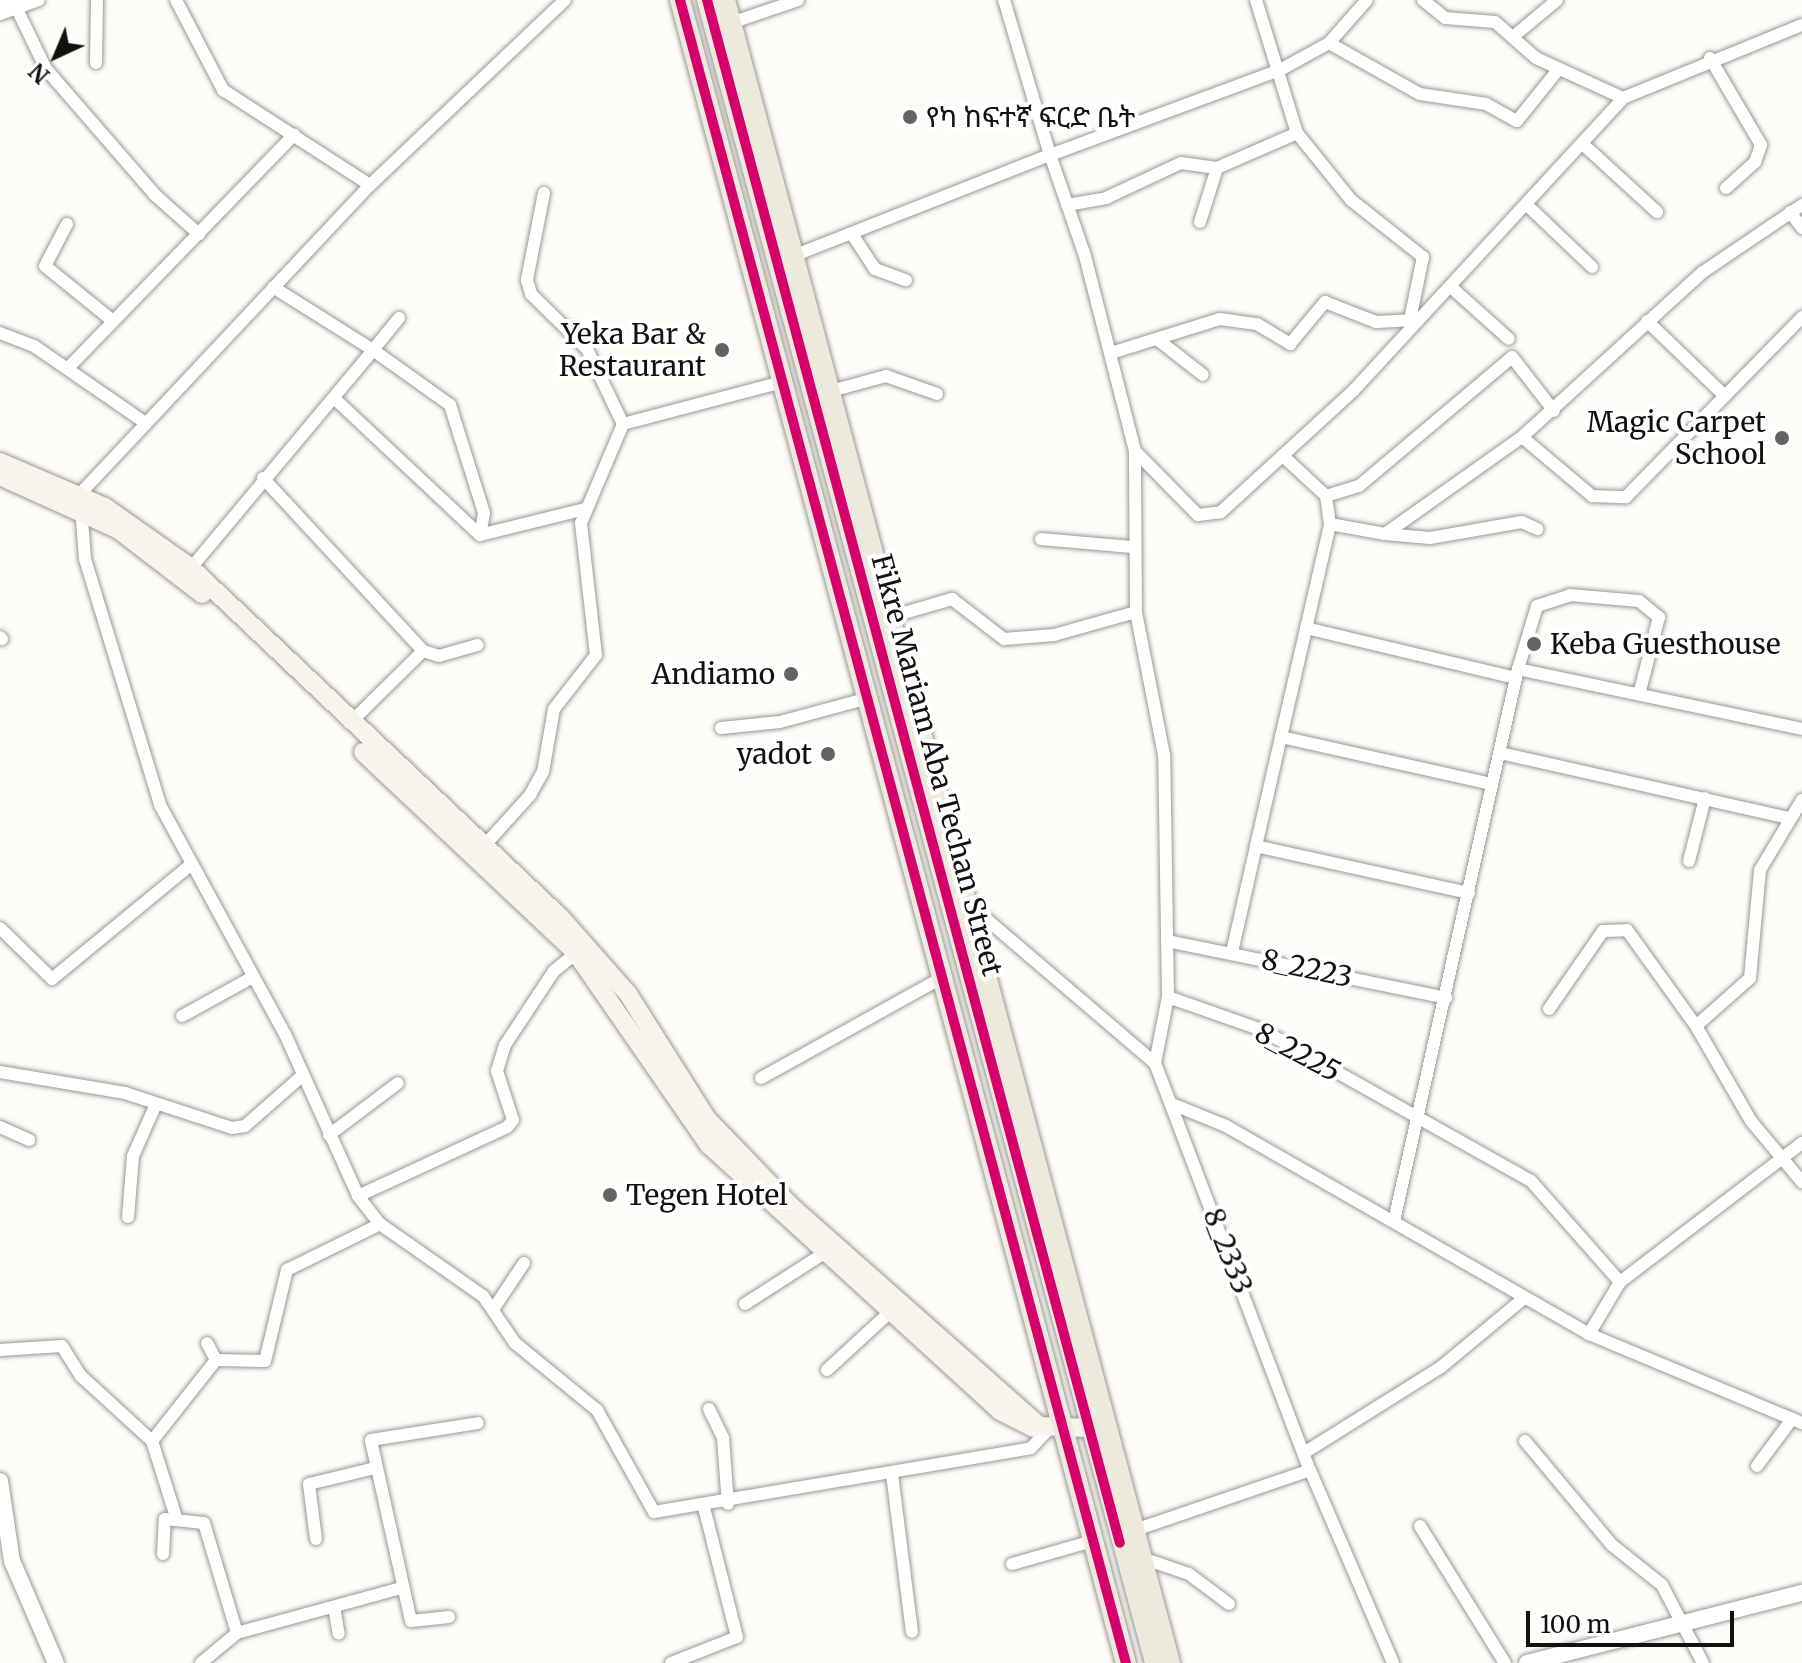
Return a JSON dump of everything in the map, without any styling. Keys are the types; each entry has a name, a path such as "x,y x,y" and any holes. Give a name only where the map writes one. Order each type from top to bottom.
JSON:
{"main road":[{"name":"Fikre Mariam Aba Techan Street","path":"680,0 865,699 943,977 1055,1431 1092,1541 1126,1663"},
{"name":"Fikre Mariam Aba Techan Street","path":"707,0 784,255 1087,1428 1155,1663"},
{"path":"725,0 784,255 831,391 971,906 1170,1663"},
{"path":"751,263 784,255"},
{"path":"0,462 80,501 191,568 350,723 576,953 714,1139 823,1254 890,1312 1022,1417 1055,1431 1087,1428"},
{"path":"0,476 80,501 153,553 208,599 403,780 485,845 600,959 714,1139 1022,1417"}],"street":[{"path":"0,14 11,4 39,0"},
{"path":"96,63 97,0"},
{"path":"176,0 223,90 370,185"},
{"path":"565,0 370,185 144,422 80,501 85,559 141,744 189,866 253,977 358,1196 380,1224 494,1308 515,1343 601,1415 645,1506 654,1512 728,1504 1031,1448 1055,1431"},
{"path":"731,23 798,0"},
{"path":"1004,0 1111,353 1135,451 1132,547 1136,612 1164,755 1168,997 1155,1063"},
{"path":"1256,0 1297,133 1351,200 1423,257 1415,318"},
{"path":"784,255 852,234 1050,155 1280,70 1329,43 1367,0"},
{"path":"1423,0 1445,18 1486,20 1514,36 1558,70 1623,98"},
{"path":"1514,36 1557,0"},
{"path":"11,4 46,69 155,195 199,234"},
{"path":"1135,451 1205,520 1283,456 1415,318 1452,288 1585,146 1623,98 1710,58 1802,25"},
{"path":"1329,43 1420,94 1486,104 1517,121 1558,70"},
{"path":"1710,58 1761,145 1755,162 1726,188"},
{"path":"1067,205 1106,198 1181,163 1217,168 1297,133"},
{"path":"68,368 294,135"},
{"path":"1585,146 1657,212"},
{"path":"1200,222 1217,168"},
{"path":"485,845 530,795 543,772 554,709 596,655 580,541 585,509 623,424 587,349 531,294 527,280 544,193"},
{"path":"1385,534 1522,437 1554,411 1647,321 1725,255 1802,205"},
{"path":"1529,207 1592,267"},
{"path":"1790,212 1802,228"},
{"path":"67,224 45,266 113,321"},
{"path":"852,234 875,269 906,280"},
{"path":"273,287 373,350 450,405 484,513 480,535"},
{"path":"1452,288 1509,339"},
{"path":"1111,353 1220,319 1257,324 1290,344 1325,302 1376,322 1415,318"},
{"path":"1522,437 1592,496 1616,502 1802,317"},
{"path":"191,568 263,478 335,399 399,318"},
{"path":"1647,321 1724,395"},
{"path":"0,333 68,368 144,422"},
{"path":"1157,339 1203,375"},
{"path":"1326,496 1359,486 1512,357 1554,411"},
{"path":"831,391 886,376 937,394"},
{"path":"623,424 782,382"},
{"path":"335,399 480,535"},
{"path":"1232,952 1330,524 1326,496 1283,456"},
{"path":"263,478 423,651 439,656 477,645"},
{"path":"480,535 585,509"},
{"path":"1330,524 1430,538 1522,522 1537,529"},
{"path":"1041,539 1132,547"},
{"path":"1394,1221 1421,1120 1517,674 1537,606 1570,595 1639,601 1659,617 1640,691"},
{"path":"890,617 952,599 1004,639 1054,635 1136,612"},
{"path":"1306,628 1517,674 1640,691 1802,729"},
{"path":"350,723 423,651"},
{"path":"721,728 780,722 865,699"},
{"path":"1281,737 1492,784"},
{"path":"1500,753 1789,818"},
{"path":"1689,861 1705,798"},
{"path":"1696,1026 1750,978 1754,892 1768,850 1802,800"},
{"path":"1256,846 1469,893"},
{"path":"0,928 40,975 52,979 189,866"},
{"name":"8_2333","path":"971,906 1155,1063 1310,1470 1393,1663"},
{"path":"1549,1009 1603,931 1614,928 1627,930 1696,1026 1781,1164 1802,1182"},
{"name":"8_2223","path":"1167,941 1446,998"},
{"path":"358,1196 507,1127 513,1120 497,1071 505,1045 554,971 576,953"},
{"path":"182,1016 253,977"},
{"path":"761,1078 943,977"},
{"name":"8_2225","path":"1168,997 1262,1030 1531,1181 1620,1282"},
{"path":"0,1072 245,1126 302,1076"},
{"path":"329,1135 398,1083"},
{"path":"128,1217 133,1156 156,1104"},
{"path":"1172,1104 1394,1221 1523,1299 1589,1334 1797,1421 1757,1466"},
{"path":"0,1127 29,1140"},
{"path":"1589,1334 1620,1282 1781,1164 1802,1143"},
{"path":"216,1360 265,1361 287,1270 380,1224"},
{"path":"745,1304 823,1254"},
{"path":"494,1308 524,1263"},
{"path":"1304,1453 1441,1367 1523,1299"},
{"path":"827,1370 890,1312"},
{"path":"0,1350 57,1342 81,1376 152,1441 176,1517"},
{"path":"207,1343 216,1360"},
{"path":"152,1441 216,1360"},
{"path":"709,1409 723,1438 728,1504"},
{"path":"449,1617 415,1625 401,1588 375,1468 376,1434 478,1423"},
{"path":"1525,1441 1612,1545 1662,1585 1686,1622 1703,1663"},
{"path":"316,1539 309,1484 375,1468"},
{"path":"1135,1530 1310,1470"},
{"path":"892,1474 912,1632"},
{"path":"0,1481 12,1561 56,1663"},
{"path":"671,1663 737,1637 704,1508"},
{"path":"163,1554 162,1523 176,1517 199,1519 207,1529 237,1633"},
{"path":"1420,1526 1505,1663"},
{"path":"1012,1564 1092,1541"},
{"path":"1145,1559 1189,1574 1229,1604"},
{"path":"201,1663 237,1633 401,1588"},
{"path":"1527,1663 1802,1593"},
{"path":"334,1607 339,1634"}],"cycle path":[{"path":"680,0 1126,1663"},
{"path":"707,0 1120,1543"}],"place":[{"name":"የካ ከፍተኛ ፍርድ ቤት","path":"910,117"},
{"name":"Yeka Bar & Restaurant","path":"722,350"},
{"name":"Magic Carpet School","path":"1782,438"},
{"name":"Keba Guesthouse","path":"1534,644"},
{"name":"Andiamo","path":"791,674"},
{"name":"yadot","path":"828,754"},
{"name":"Tegen Hotel","path":"610,1195"}]}
